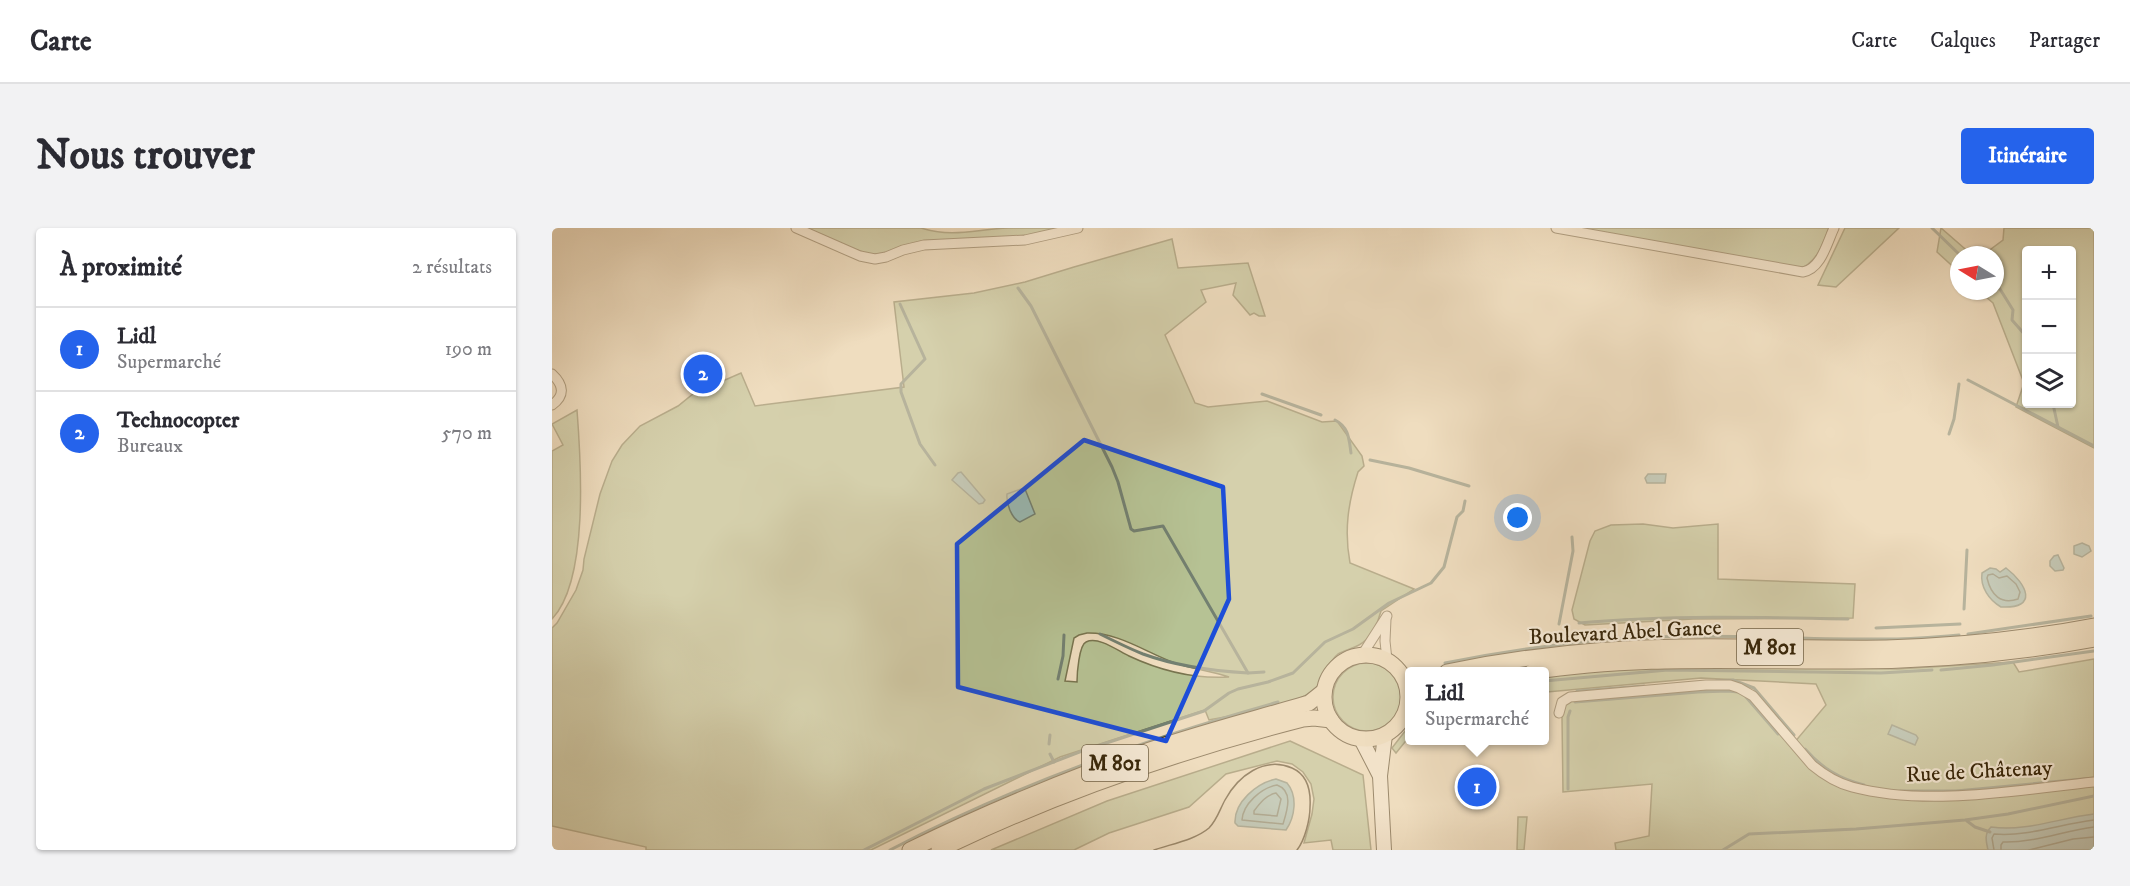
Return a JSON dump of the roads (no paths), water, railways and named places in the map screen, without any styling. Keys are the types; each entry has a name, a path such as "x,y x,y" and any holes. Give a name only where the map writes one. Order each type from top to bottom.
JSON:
{"main road":[{"name":"Boulevard Abel Gance","path":"1478,667 1553,655 1679,646 1848,648 1929,646 2005,640 2094,626"},
{"name":"Boulevard Abel Gance","path":"1549,670 1652,660 1930,659 2007,652 2094,639"},
{"path":"1362,654 1375,655 1387,660 1405,675"},
{"name":"M 801","path":"910,850 972,821 1124,759 1194,736 1304,705 1324,691 1335,668 1345,660 1362,654"},
{"path":"1324,691 1325,706 1331,720 1343,732 1361,739 1385,735 1400,722 1405,710"},
{"name":"M 801","path":"939,850 1054,800 1159,761 1217,742 1303,719 1331,720"},
{"path":"1384,850 1380,776 1385,735"},
{"path":"1361,739 1380,776"}],"street":[{"path":"796,228 860,256 875,259 924,245 1025,240 1078,228"},
{"path":"1556,228 1803,272 1808,271 1820,260 1834,228"},
{"path":"552,374 562,390 561,397 552,405"},
{"path":"1362,654 1387,616 1384,641 1387,660"},
{"name":"Rue de Châtenay","path":"1559,713 1564,699 1574,696 1706,685 1730,686 1753,696 1812,765 1822,773 1851,787 1934,796 2094,782"}],"water":[{"path":"961,472 985,500 983,503 979,504 952,480"},
{"path":"1648,474 1666,474 1665,483 1647,483 1645,478"},
{"path":"1025,489 1035,514 1020,522 1010,511 1007,494"},
{"path":"2082,543 2089,546 2091,551 2082,557 2074,554 2074,546"},
{"path":"2058,555 2064,568 2055,571 2050,566 2050,561"},
{"path":"1990,568 2000,572 2006,568 2013,574 2026,594 2021,604 2001,607 1989,597 1984,588 1982,573"},
{"path":"1892,725 1916,735 1918,738 1915,745 1888,734"},
{"path":"1276,779 1287,783 1293,794 1292,819 1286,830 1238,826 1235,823 1236,815 1243,801 1254,789"},
{"path":"2094,814 2094,850 1988,850 1986,835 1991,827 2017,828"}],"waterway":[{"path":"1932,228 1951,246"},
{"path":"1018,288 1031,306 1112,467 1131,529 1134,531 1163,526 1248,673 1264,672"},
{"path":"2004,296 2013,310 2012,320 2022,331"},
{"path":"900,304 925,359 901,384 901,392 920,444 935,465"},
{"path":"1968,380 2094,446"},
{"path":"1949,434 1954,419 1959,384"},
{"path":"1262,394 1321,415"},
{"path":"2054,408 2058,427"},
{"path":"1335,420 1346,430 1351,453"},
{"path":"1370,460 1409,468 1469,486"},
{"path":"864,850 984,789 1082,751 1204,711 1238,689 1293,673 1325,642 1353,629 1389,603 1431,583 1444,567 1457,517 1463,511 1465,501"},
{"path":"1559,624 1573,551 1572,537"},
{"path":"1964,609 1967,550"},
{"path":"1968,634 2091,616"},
{"path":"1579,623 1679,618 1848,619"},
{"path":"1876,628 1960,624"},
{"path":"1100,634 1126,647 1168,662 1248,673"},
{"path":"1058,679 1063,656 1064,635"},
{"path":"1445,663 1497,653 1627,638 1713,636 1891,639 1959,635"},
{"path":"1941,670 2094,651"},
{"path":"1549,681 1668,670 1881,673 1932,670"},
{"path":"1716,681 1733,680 1754,688 1794,735"},
{"path":"1577,691 1644,686"},
{"path":"1575,702 1698,692 1738,692"},
{"path":"1746,697 1778,734"},
{"path":"890,850 984,805 1080,766 1178,732 1278,702"},
{"path":"1568,789 1568,717 1570,711"},
{"path":"1049,744 1050,735"},
{"path":"1805,749 1832,772 1864,785"},
{"path":"1050,754 1054,762"},
{"path":"1900,791 1956,791 2094,778"},
{"path":"1723,850 1749,834 1856,829 1965,820 2008,814 2094,796"},
{"path":"1967,821 1975,827 1990,832"}],"tram line":[{"path":"1154,850 1190,839 1209,828 1237,783 1253,770 1272,765 1282,765 1297,771 1305,779 1309,789 1309,817 1305,835 1297,850"}],"place":[{"name":"Technocopter","path":"703,374"},
{"name":"Lidl","path":"1477,787"}]}
